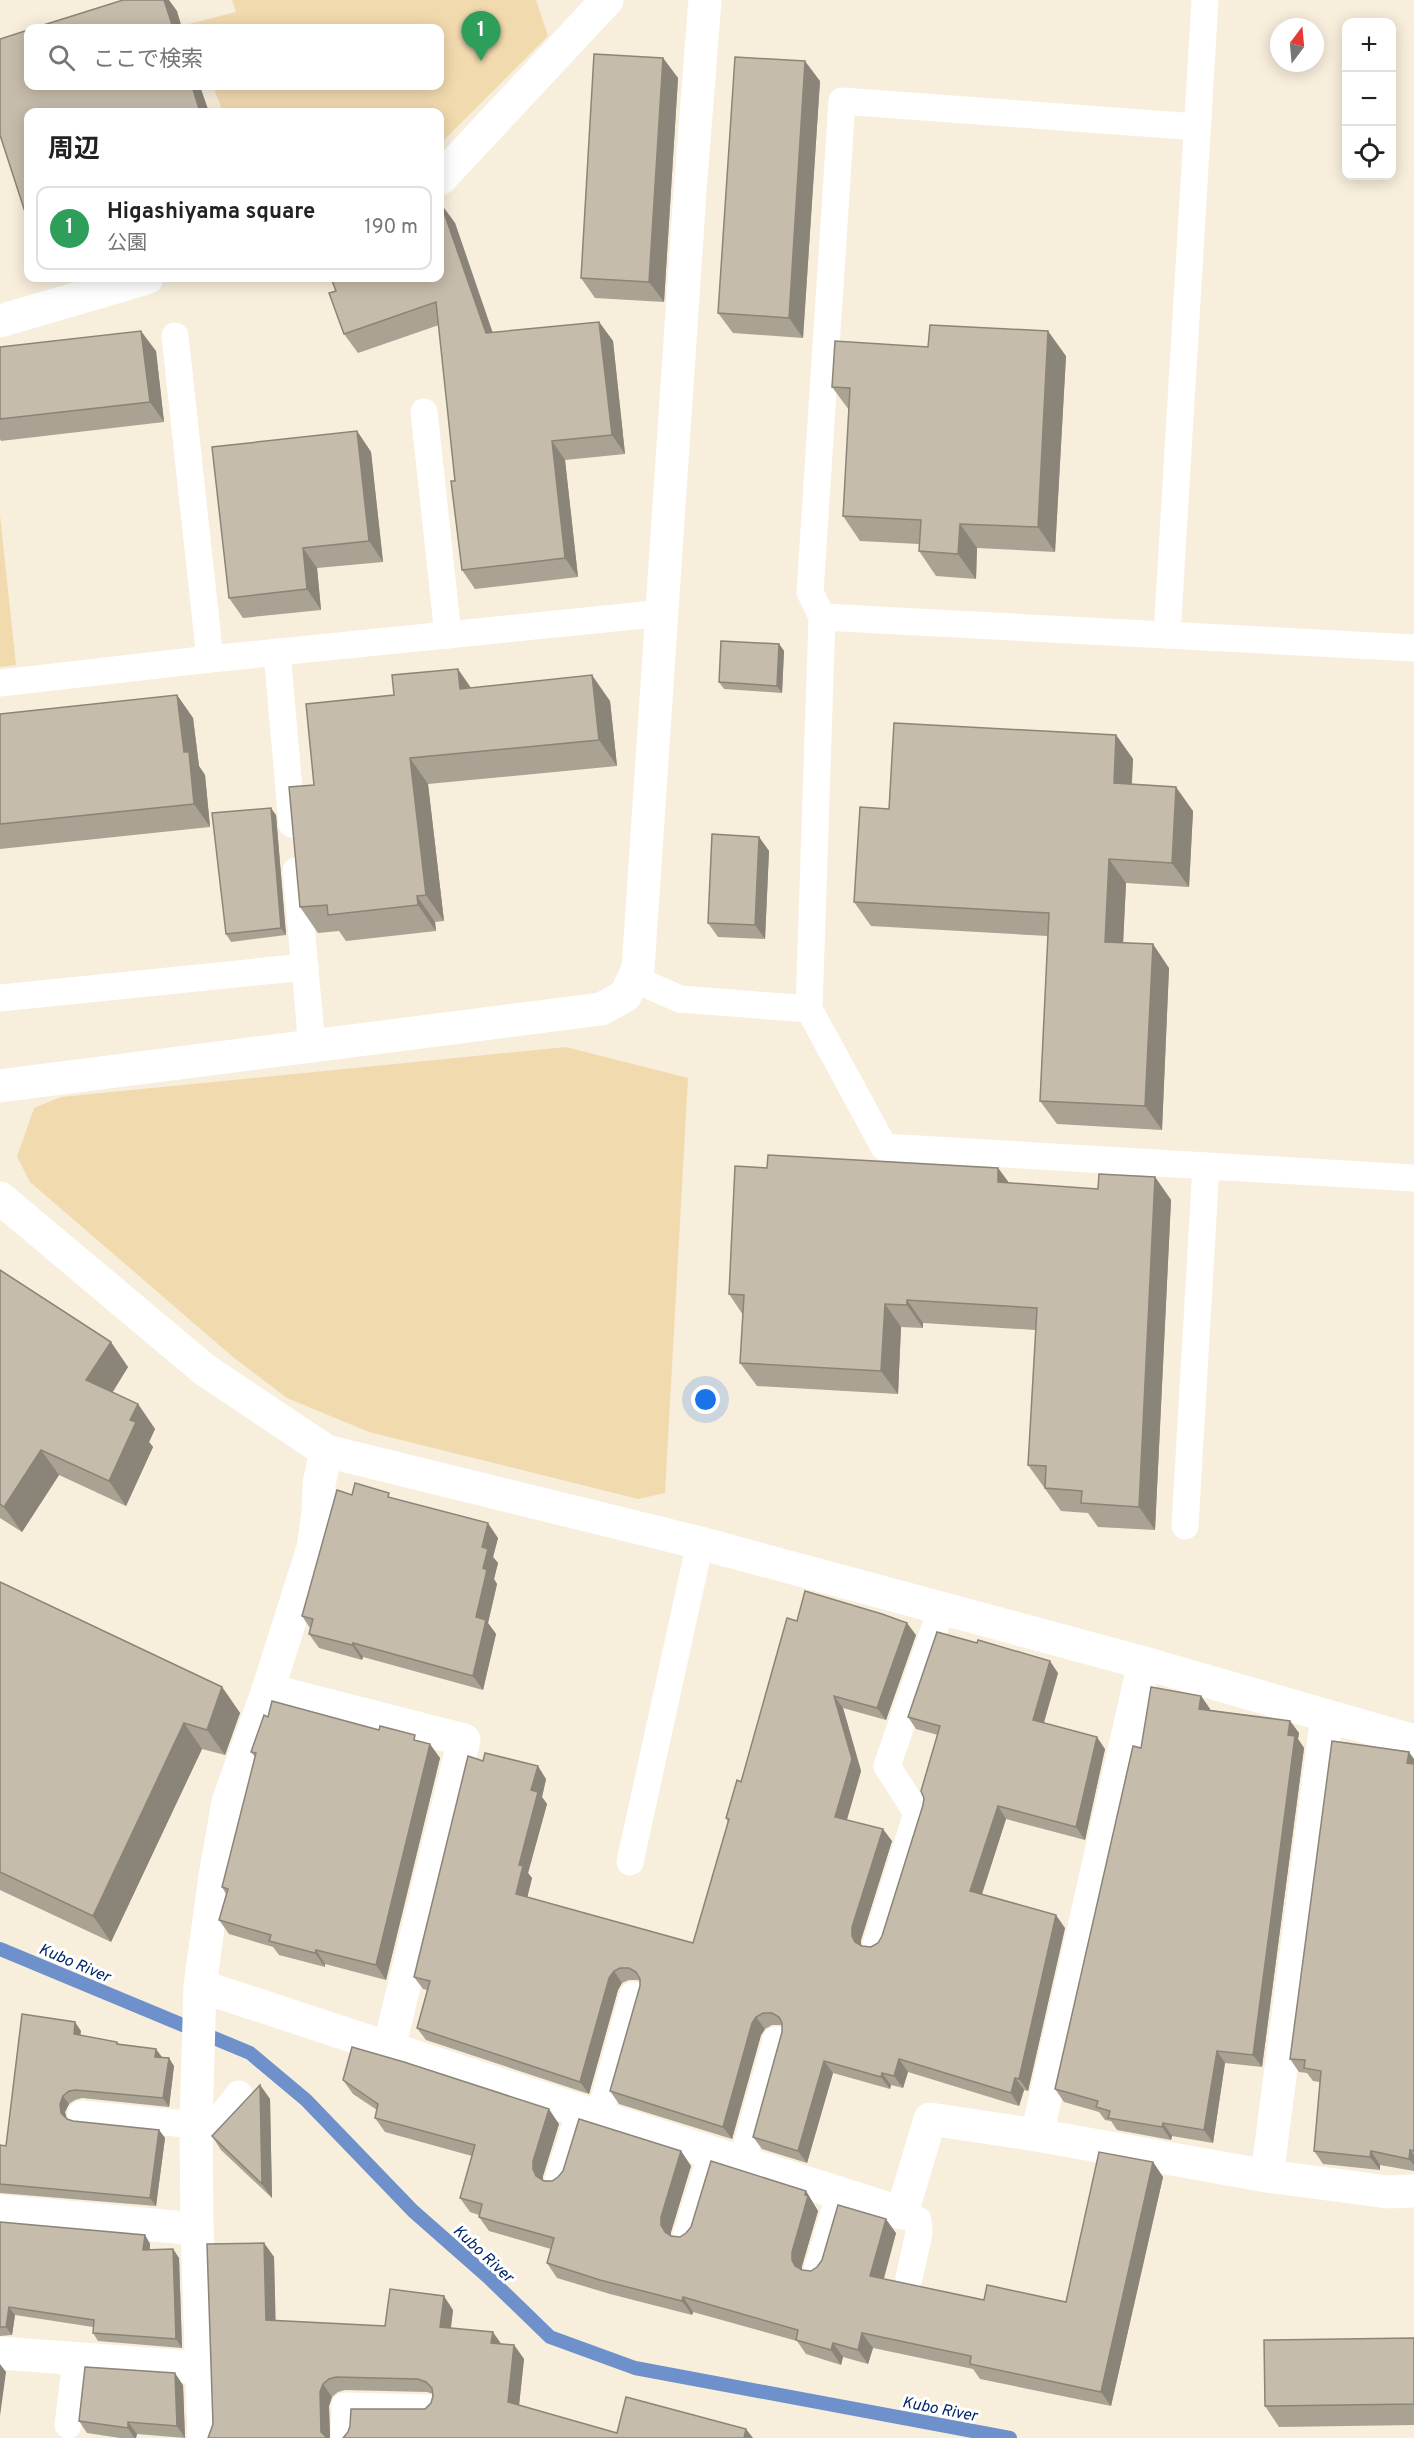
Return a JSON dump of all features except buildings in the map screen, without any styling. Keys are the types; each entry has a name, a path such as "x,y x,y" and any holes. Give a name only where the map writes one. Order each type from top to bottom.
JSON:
{"street":[{"path":"444,175 607,0"},
{"path":"0,1086 601,1009 625,996 638,969 705,0"},
{"path":"0,321 133,282"},
{"path":"0,1198 205,1370 327,1451 700,1543 941,1610 1144,1663 1414,1741"},
{"path":"204,2438 196,2229 200,1986 228,1802 268,1690 313,1548 319,1484 327,1451"},
{"path":"1037,2135 1144,1663"},
{"path":"268,1690 464,1740 389,2048"},
{"path":"1267,2176 1327,1716"},
{"path":"200,1986 589,2114 902,2213 930,2119 1037,2135 1267,2176 1388,2192 1414,2191"},
{"path":"0,2211 196,2229"},
{"path":"0,2353 203,2368"}],"lane":[{"path":"1167,635 1205,0"},
{"path":"1197,128 842,101 810,592 822,617 809,1009 884,1147 1414,1178"},
{"path":"175,336 210,659"},
{"path":"424,412 448,635"},
{"path":"0,683 210,659 664,613"},
{"path":"822,617 1414,648"},
{"path":"277,652 312,1046"},
{"path":"0,998 305,967"},
{"path":"634,979 680,999 809,1009"},
{"path":"1185,1526 1206,1166"},
{"path":"630,1862 700,1543"},
{"path":"876,1944 917,1813 887,1766 941,1610"},
{"path":"558,2180 589,2114 633,1995"},
{"path":"742,2162 776,2040"},
{"path":"81,2114 196,2125 216,2123 239,2094"},
{"path":"686,2236 712,2153"},
{"path":"817,2270 840,2193"},
{"path":"902,2213 918,2220 919,2233 909,2278"},
{"path":"68,2425 76,2360"},
{"path":"344,2438 345,2406 427,2408"}],"shaded area":[{"path":"232,0 536,0 548,36 444,140 444,108 221,108 215,90 444,90 444,24 189,24 236,12"},
{"path":"0,515 16,665 0,667"},
{"path":"566,1047 688,1078 665,1493 638,1499 369,1432 287,1398 233,1357 30,1182 17,1157 34,1108 61,1097"}],"waterway":[{"name":"Kubo River","path":"0,1949 250,2053 306,2100 413,2211 488,2277 550,2337 635,2368 1010,2438"}],"place":[{"name":"Higashiyama square","path":"481,61"}]}
